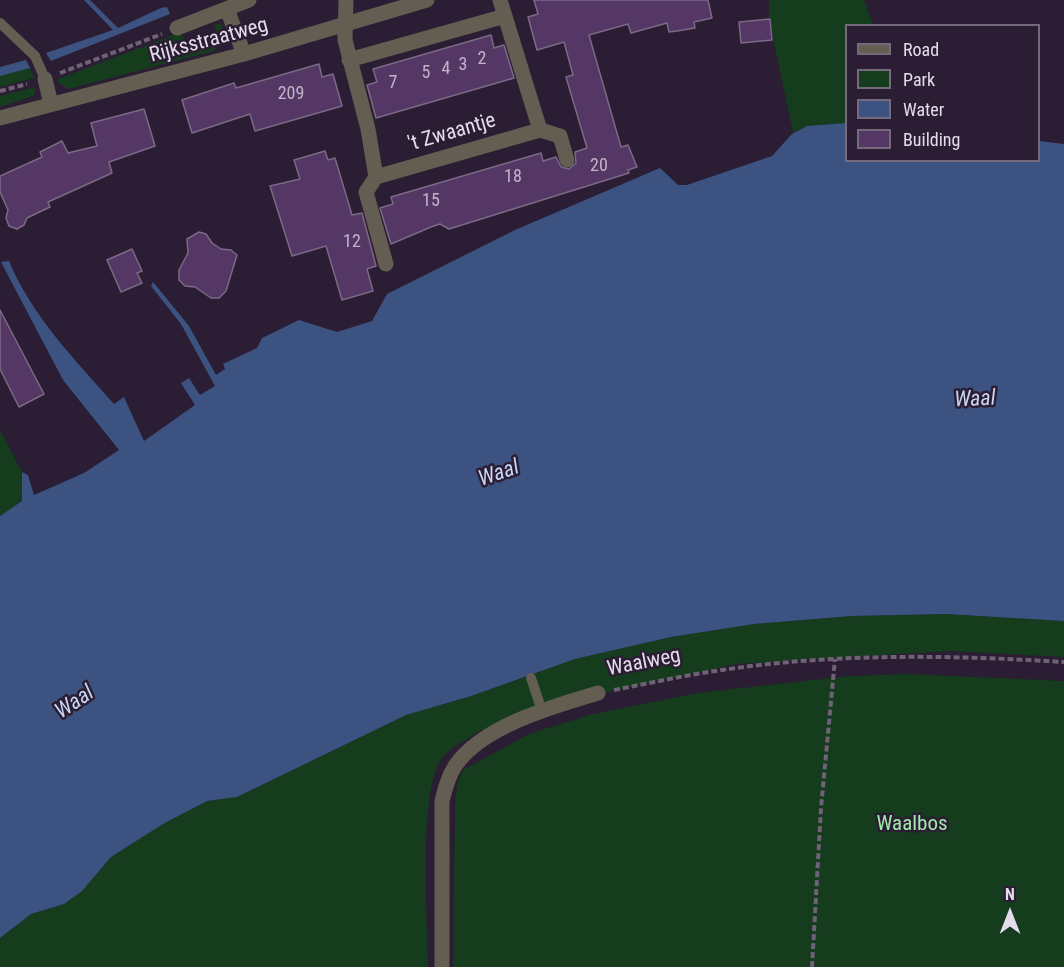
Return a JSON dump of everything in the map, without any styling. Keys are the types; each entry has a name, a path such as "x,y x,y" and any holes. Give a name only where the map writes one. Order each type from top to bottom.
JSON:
{"street":[{"name":"Rijksstraatweg","path":"177,28 224,4 249,0"},
{"path":"346,0 349,60 368,129 376,177 366,192 386,264"},
{"name":"Rijksstraatweg","path":"0,118 244,54 428,0"},
{"path":"500,0 540,130 560,136 567,160"},
{"path":"224,4 244,54"},
{"path":"349,60 505,16"},
{"path":"45,79 51,104"},
{"name":"'t Zwaantje","path":"376,177 540,130"},
{"name":"Waalweg","path":"442,967 441,825 442,801 448,777 463,758 494,732 543,711 598,693"}],"lane":[{"path":"0,23 35,56 45,79"},
{"path":"531,678 543,711"}],"path":[{"name":"Rijksstraatweg","path":"0,92 45,79 177,28"},
{"name":"Waalweg","path":"598,693 723,670 835,659 970,656 1064,662"},
{"path":"812,967 821,808 835,659"}],"green space":[{"path":"769,0 864,0 873,24 845,24 845,123 807,126 793,133 769,18"},
{"path":"221,23 226,37 214,51 68,89 58,82 58,79 181,32 190,53 220,41 214,25"},
{"path":"30,68 34,78 0,87 0,76"},
{"path":"35,87 34,96 0,107 0,96"},
{"path":"0,430 22,472 22,501 0,516"},
{"path":"946,614 1064,621 1064,657 949,651 736,664 549,705 482,732 481,730 456,746 443,757 435,773 430,797 426,857 428,967 0,967 0,938 31,914 64,904 82,891 111,857 163,824 207,801 237,797 406,715 471,696 575,659 671,637 754,624 851,616"},
{"name":"Waalbos","path":"907,674 1064,681 1064,967 453,967 455,803 457,784 463,770 529,734 589,715 697,693 850,676"}],"water":[{"path":"84,0 90,0 118,28 161,8 167,7 170,14 51,61 46,53 113,30"},
{"path":"26,60 30,68 0,76 0,67"},
{"name":"Waal","path":"845,123 845,162 1040,162 1040,141 1064,144 1064,621 946,614 851,616 754,624 671,637 575,659 471,696 406,715 237,797 207,801 163,824 111,857 82,891 64,904 31,914 0,938 0,516 22,501 22,472 28,475 34,495 84,473 119,450 63,380 1,262 9,261 18,281 42,319 114,404 124,397 144,441 195,405 181,383 189,378 200,395 215,386 181,324 151,286 153,282 189,326 216,375 225,369 223,364 257,348 262,338 299,320 337,332 372,321 387,294 515,230 660,168 678,185 687,185 772,156 792,134 807,126"}],"building":[{"path":"534,0 708,0 712,18 694,22 695,28 677,31 669,32 667,23 631,33 628,24 589,35 621,147 628,145 637,167 628,170 629,173 449,229 440,224 391,244 380,208 393,204 391,197 541,153 543,161 556,157 561,167 569,169 576,163 575,152 587,148 566,77 573,75 564,42 537,50 528,17 538,14"},
{"path":"770,19 772,40 741,43 739,22"},
{"path":"491,35 494,48 504,45 514,78 376,118 367,85 377,82 373,69"},
{"path":"319,64 322,77 333,74 342,106 255,131 250,114 192,133 182,100 234,83 236,88"},
{"path":"144,109 155,146 109,162 112,173 48,202 50,207 27,218 24,225 17,229 9,226 6,218 8,210 0,192 0,176 42,157 40,152 62,141 68,153 97,146 91,123"},
{"path":"325,151 328,160 335,158 352,215 362,213 376,266 367,269 373,291 342,300 326,246 292,256 270,186 300,179 294,160"},
{"path":"199,232 206,234 212,243 221,249 231,250 237,255 226,291 219,298 211,298 195,287 185,286 179,280 179,270 188,253 187,239"},
{"path":"132,249 142,271 137,273 142,283 121,292 107,260"},
{"path":"0,310 44,394 19,407 0,369"}]}
